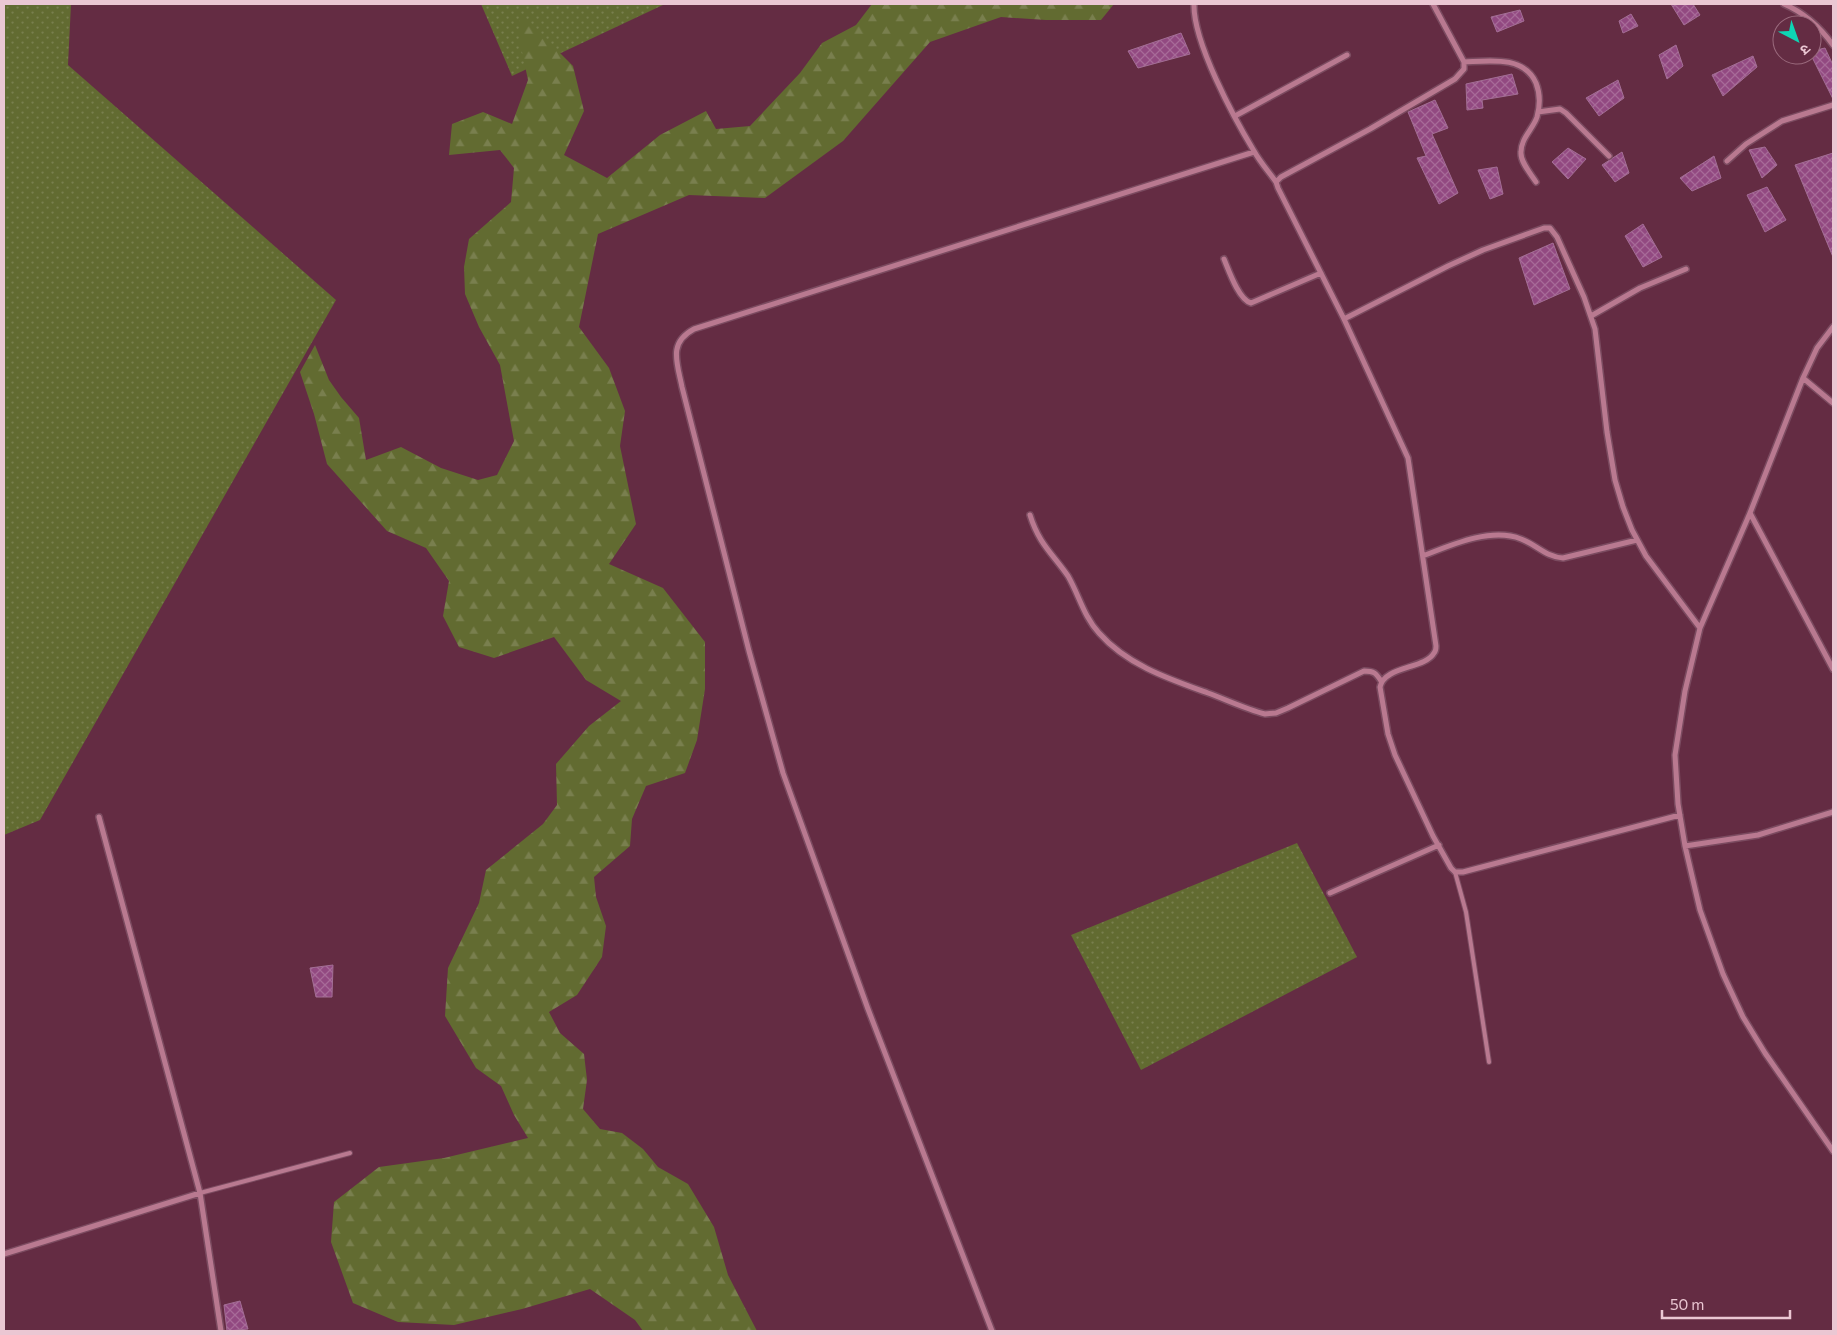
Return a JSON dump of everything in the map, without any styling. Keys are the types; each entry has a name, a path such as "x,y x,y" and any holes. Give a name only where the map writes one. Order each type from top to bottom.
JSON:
{"street":[{"path":"1194,4 1199,34 1212,69 1254,152 1276,182 1344,319 1408,458 1436,646 1434,654 1427,659 1387,676 1381,681 1380,687 1392,748 1438,845 1451,868 1455,872 1463,872 1680,816"},
{"path":"1276,182 1281,177 1370,129 1455,78 1464,69 1464,62 1433,4"},
{"path":"1784,4 1805,15 1833,45"},
{"path":"1235,116 1347,56"},
{"path":"1464,62 1499,61 1516,64 1526,69 1533,76 1538,88 1538,112 1523,142 1521,152 1523,160 1536,182"},
{"path":"1727,161 1746,144 1782,121 1833,105"},
{"path":"1538,112 1560,109 1609,156"},
{"path":"992,1331 865,1000 783,773 749,651 682,386 676,348 680,339 694,329 1254,152"},
{"path":"1344,319 1483,250 1544,228 1550,228 1557,237 1591,316 1598,346 1607,432 1615,480 1623,507 1637,540 1652,564 1700,628"},
{"path":"1224,259 1241,296 1246,302 1251,302 1321,273"},
{"path":"1591,316 1640,288 1686,269"},
{"path":"1833,327 1817,348 1803,378 1750,513 1700,628 1685,692 1675,755 1680,816 1685,846 1700,910 1723,974 1743,1017 1833,1151"},
{"path":"1803,378 1833,403"},
{"path":"1750,513 1833,669"},
{"path":"1030,515 1043,545 1069,579 1084,612 1097,632 1114,648 1145,667 1183,684 1265,714 1276,713 1288,708 1364,671 1376,673 1381,681"},
{"path":"1423,556 1457,543 1482,537 1508,536 1519,538 1554,558 1563,558 1637,540"},
{"path":"1685,846 1758,834 1833,812"},
{"path":"99,817 200,1193 221,1331"},
{"path":"1330,893 1438,845"},
{"path":"4,1254 200,1193"}],"lane":[{"path":"1455,872 1466,912 1489,1062"},
{"path":"200,1193 350,1153"}],"green space":[{"path":"4,4 71,4 68,65 336,300 40,820 4,835"},
{"path":"481,4 665,4 512,76"},
{"path":"872,4 1114,4 1101,20 1046,20 1001,17 930,42 843,141 765,198 689,195 598,234 579,327 609,368 625,411 620,446 636,524 609,564 663,588 705,642 705,689 697,740 685,773 646,786 632,819 630,846 594,877 596,897 606,926 602,957 577,995 549,1012 560,1033 584,1054 587,1080 583,1109 600,1129 622,1133 643,1149 658,1167 688,1184 714,1227 728,1275 757,1331 643,1331 635,1320 590,1289 522,1309 454,1325 398,1322 353,1303 331,1242 334,1202 379,1167 444,1158 528,1138 514,1115 501,1086 476,1068 445,1016 448,968 479,903 486,870 543,824 557,805 556,764 589,726 621,701 586,680 554,637 494,658 459,647 443,616 449,581 426,548 387,531 327,464 314,414 300,372 315,345 329,380 359,418 366,460 401,447 441,468 478,480 497,475 514,441 500,365 479,327 465,294 464,267 469,239 511,202 514,168 500,150 449,155 452,124 483,112 512,124 528,80 521,47 519,12 573,66 584,111 564,155 607,178 660,135 706,111 716,129 750,126 800,73 822,43 856,25"},
{"path":"1297,843 1357,957 1141,1070 1071,935"}],"building":[{"path":"1671,4 1693,4 1700,15 1684,25"},
{"path":"1520,10 1524,21 1497,32 1491,17"},
{"path":"1631,14 1638,26 1623,33 1619,21"},
{"path":"1181,33 1190,54 1138,68 1128,51"},
{"path":"1676,45 1683,66 1667,79 1659,55"},
{"path":"1825,48 1833,65 1833,99 1816,65 1822,65 1822,49"},
{"path":"1753,56 1757,67 1723,96 1712,75"},
{"path":"1512,74 1518,94 1482,100 1483,108 1467,110 1466,84"},
{"path":"1618,80 1624,98 1599,116 1586,98"},
{"path":"1435,100 1448,128 1432,134 1458,193 1439,204 1417,158 1426,156 1408,112"},
{"path":"1765,147 1777,165 1762,178 1749,150"},
{"path":"1568,148 1586,159 1568,179 1552,162"},
{"path":"1622,152 1629,173 1615,182 1602,165"},
{"path":"1833,153 1833,257 1795,165"},
{"path":"1714,156 1721,178 1692,191 1680,178"},
{"path":"1497,167 1503,194 1490,199 1478,170"},
{"path":"1767,187 1786,220 1765,232 1747,195"},
{"path":"1643,224 1662,257 1643,267 1625,236"},
{"path":"1553,243 1570,289 1534,305 1519,258"},
{"path":"333,965 332,997 316,997 310,968"},
{"path":"240,1301 248,1329 227,1331 224,1305"}]}
